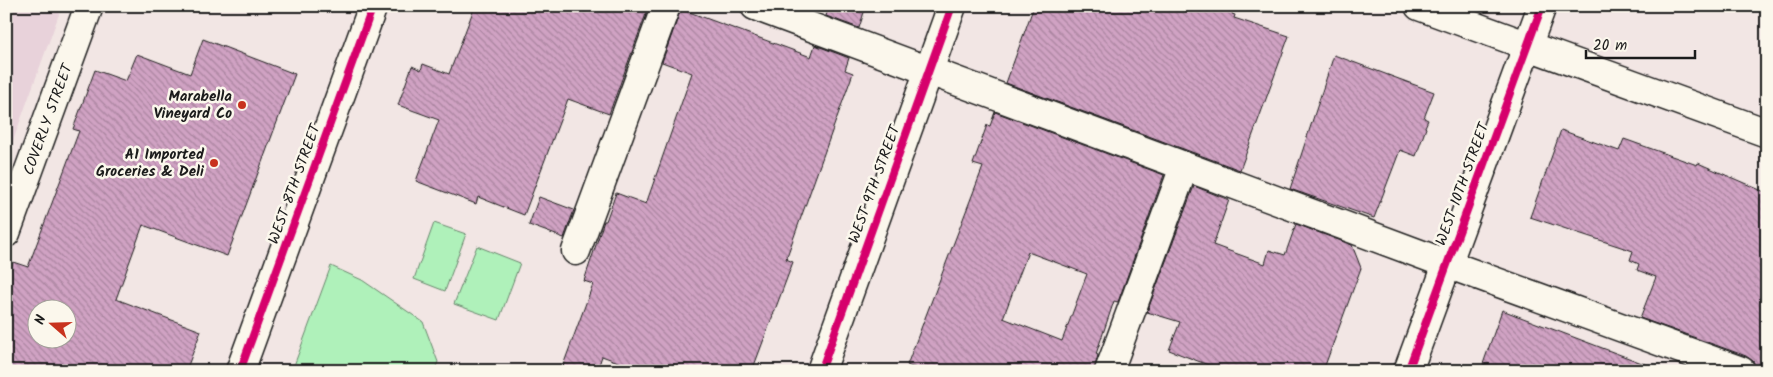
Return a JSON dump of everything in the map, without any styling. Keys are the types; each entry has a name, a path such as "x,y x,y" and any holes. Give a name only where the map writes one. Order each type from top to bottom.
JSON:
{"street":[{"name":"COVERLY STREET","path":"6,233 90,6"},
{"name":"WEST 8TH STREET","path":"240,371 373,6"},
{"path":"576,251 666,6"},
{"path":"754,6 1447,264 1698,363 1741,371"},
{"name":"WEST 9TH STREET","path":"821,371 952,6"},
{"path":"1419,6 1767,133"},
{"name":"WEST 10TH STREET","path":"1408,371 1542,6"},
{"path":"1109,371 1184,166"}],"shaded area":[{"path":"6,6 62,6 6,160"}],"green space":[{"path":"434,223 466,234 445,291 414,279"},
{"path":"477,246 520,263 499,320 454,304"},
{"path":"331,266 362,280 423,322 438,362 434,371 292,371"}],"building":[{"path":"475,6 649,6 609,114 568,99 524,215 478,197 476,204 416,181 439,120 398,105 412,66 421,70 423,64 449,74"},
{"path":"829,6 866,6 859,28 826,16"},
{"path":"1034,6 1234,6 1232,14 1235,15 1234,18 1289,36 1240,170 1006,83"},
{"path":"681,9 811,57 815,45 849,58 845,70 853,73 786,259 793,262 752,371 642,371 602,356 597,371 561,371 593,284 584,281 604,221 606,221 616,193 646,204 692,73 662,62"},
{"path":"203,39 295,74 227,256 143,225 116,299 201,331 186,371 6,371 6,281 13,262 28,267 79,131 73,129 95,70 126,81 137,54 190,74"},
{"path":"1334,55 1434,92 1424,118 1428,120 1416,156 1400,150 1374,218 1290,189"},
{"path":"995,112 1164,175 1118,302 1114,301 1096,354 1098,355 1094,371 923,371 907,365 983,167 973,164 987,125 990,126","holes":["1028,252 1087,274 1062,341 1003,318"]},
{"path":"1561,130 1619,151 1624,139 1697,165 1698,163 1767,193 1767,371 1756,367 1753,361 1746,356 1640,318 1656,277 1637,270 1639,264 1630,260 1633,251 1530,217"},
{"path":"1194,186 1229,200 1213,245 1265,264 1269,250 1285,255 1296,224 1352,245 1361,268 1323,371 1224,371 1169,350 1180,322 1147,312"},
{"path":"539,197 574,210 564,238 529,225"},
{"path":"1502,310 1655,368 1655,371 1501,371 1483,364"}],"cycle path":[{"path":"240,371 373,6"},
{"path":"821,371 952,6"},
{"path":"1408,371 1542,6"}],"place":[{"name":"Marabella Vineyard Co","path":"242,105"},
{"name":"A1 Imported Groceries & Deli","path":"214,163"}]}
